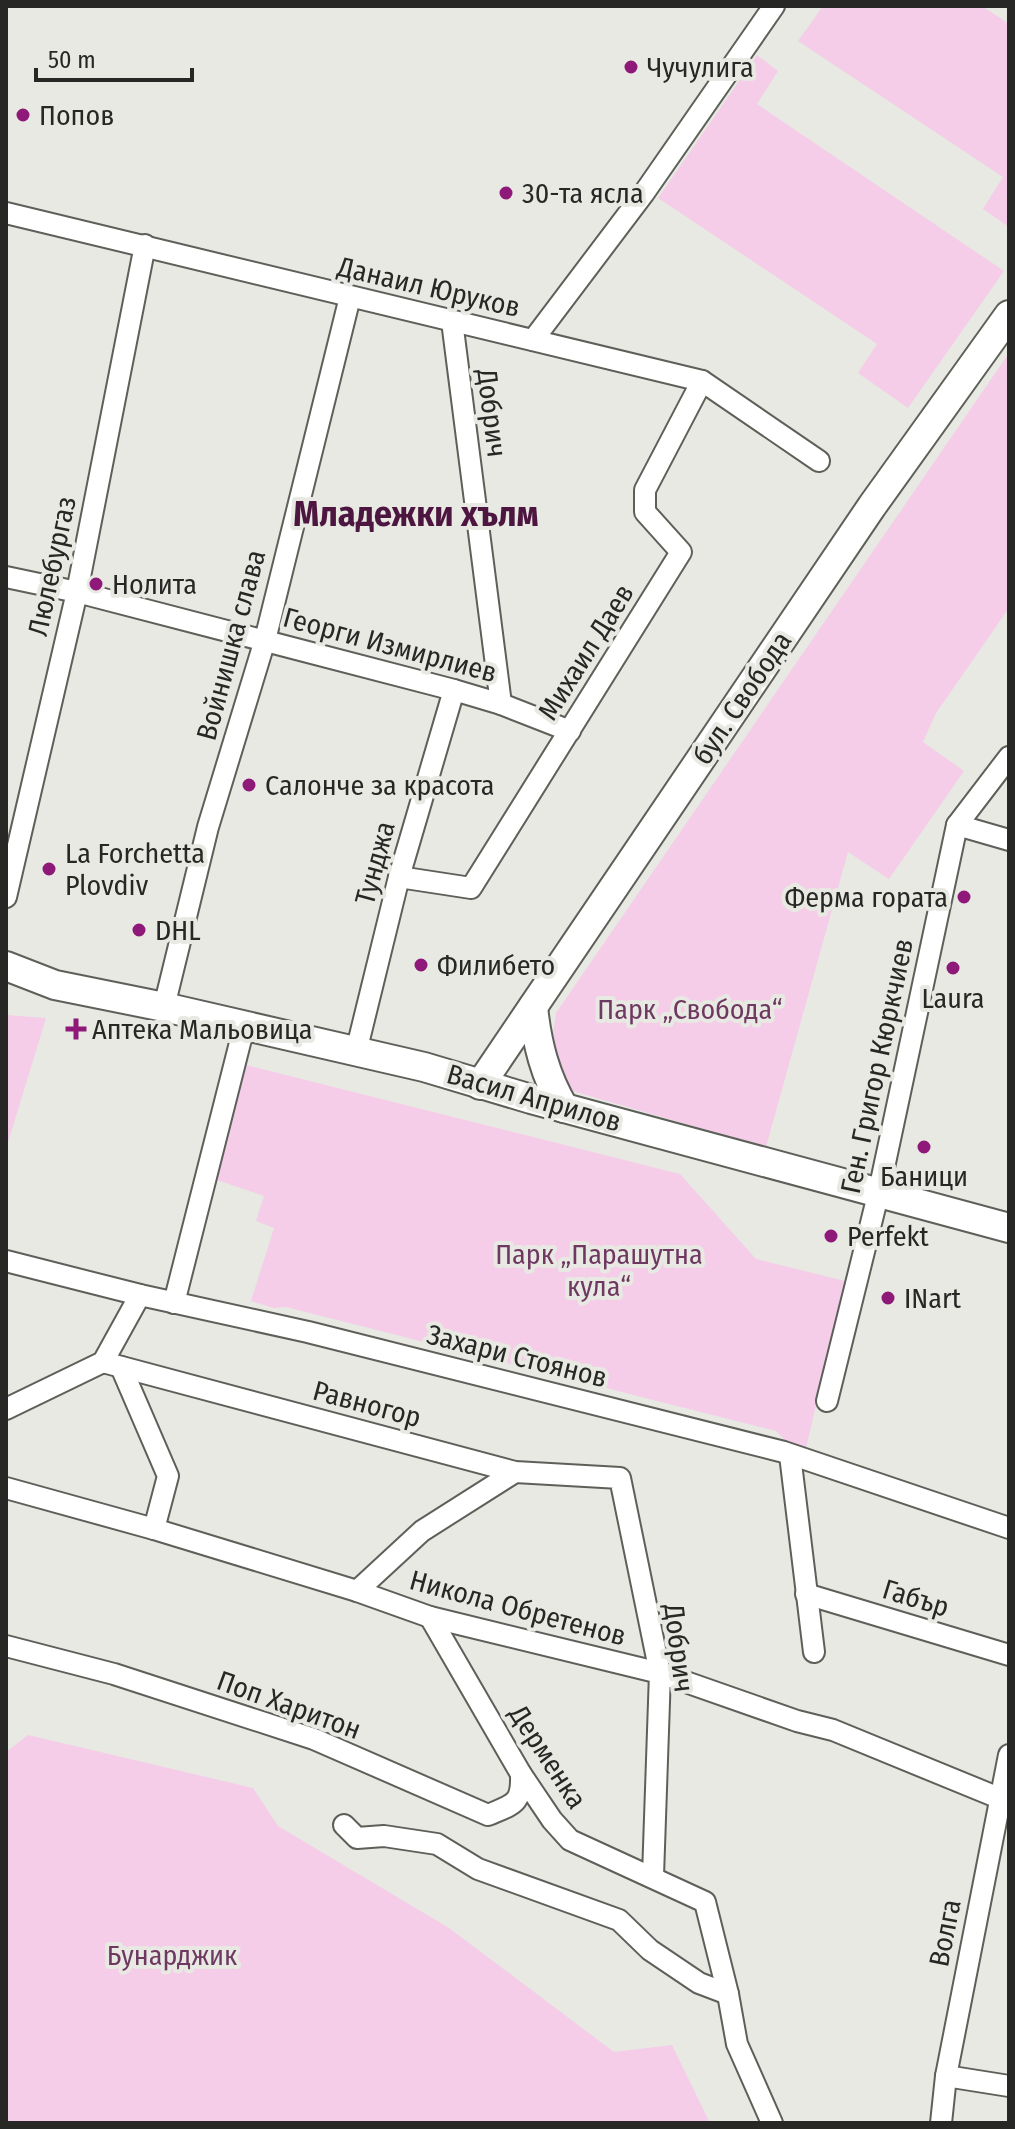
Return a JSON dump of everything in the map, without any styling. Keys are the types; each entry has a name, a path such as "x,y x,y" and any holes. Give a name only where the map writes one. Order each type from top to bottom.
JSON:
{"main road":[{"name":"бул. Свобода","path":"480,1085 872,506 1009,315"},
{"name":"Васил Априлов","path":"6,966 55,985 424,1067 480,1085 1009,1228"},
{"name":"Васил Априлов","path":"6,985 55,985"},
{"path":"533,1007 539,1050 554,1091 564,1108"}],"street":[{"path":"533,340 644,193 774,6"},
{"name":"Данаил Юруков","path":"6,213 702,381 819,461"},
{"name":"Люлебургаз","path":"6,897 77,592 145,245"},
{"name":"Войнишка слава","path":"164,1007 208,827 265,640 350,297"},
{"name":"Добрич","path":"452,321 501,704"},
{"name":"Михаил Даев","path":"399,877 471,888 681,552 645,512 645,490 702,381"},
{"name":"Георги Измирлиев","path":"6,577 77,592 454,690 501,704 570,731"},
{"name":"Тунджа","path":"356,1052 399,877 454,690"},
{"name":"Ген. Григор Кюркчиев","path":"827,1401 879,1191 957,825 1009,757"},
{"path":"957,825 1009,840"},
{"path":"174,1303 244,1027"},
{"name":"Захари Стоянов","path":"6,1261 174,1303 308,1332 790,1455 1009,1528"},
{"path":"6,1409 112,1364 140,1295"},
{"path":"112,1364 168,1476 154,1529"},
{"name":"Равногор","path":"112,1364 515,1472 620,1478"},
{"path":"790,1455 814,1652"},
{"path":"357,1591 422,1531 515,1472"},
{"name":"Добрич","path":"620,1478 660,1673 653,1876"},
{"name":"Никола Обретенов","path":"6,1488 154,1529 357,1591 430,1617 660,1673 797,1721 833,1730 1004,1799"},
{"name":"Габър","path":"806,1594 1009,1655"},
{"name":"Дерменка","path":"430,1617 521,1774 552,1820 570,1840 705,1902 728,1994"},
{"name":"Поп Харитон","path":"6,1646 114,1674 314,1739 488,1815 515,1803 522,1792 521,1774"},
{"name":"Волга","path":"941,2123 946,2076 1004,1799 1009,1755"},
{"path":"344,1825 357,1838 384,1836 437,1844 478,1869 619,1920 650,1950 699,1983 728,1994 737,2044 772,2123"},
{"path":"946,2076 1009,2086"}],"green space":[{"path":"823,6 982,6 1009,24 1009,227 983,209 1003,177 798,41"},
{"path":"757,55 778,71 757,104 1004,271 908,408 858,373 877,344 658,198"},
{"name":"Парк „Свобода“","path":"1009,353 1009,608 936,713 923,742 964,771 889,879 848,852 766,1147 572,1091 558,1073 552,1055 556,1013"},
{"path":"6,1015 46,1018 6,1149"},
{"name":"Парк „Парашутна кула“","path":"246,1065 680,1174 756,1259 845,1281 806,1448 787,1442 776,1431 286,1307 274,1308 251,1301 274,1228 256,1221 264,1196 217,1180"},
{"name":"Бунарджик","path":"28,1735 253,1788 278,1826 449,1928 614,2052 672,2045 710,2123 6,2123 6,1752"}],"place":[{"name":"Чучулига","path":"631,67"},
{"name":"Попов","path":"23,115"},
{"name":"30-та ясла","path":"506,193"},
{"name":"Нолита","path":"96,584"},
{"name":"Салонче за красота","path":"249,785"},
{"name":"La Forchetta Plovdiv","path":"49,869"},
{"name":"Ферма гората","path":"964,897"},
{"name":"DHL","path":"139,930"},
{"name":"Филибето","path":"421,965"},
{"name":"Laura","path":"953,968"},
{"name":"Аптека Мальовица","path":"76,1029"},
{"name":"Баници","path":"924,1147"},
{"name":"Perfekt","path":"831,1236"},
{"name":"INart","path":"888,1298"}],"district":[{"name":"Младежки хълм","path":"416,514"}]}
